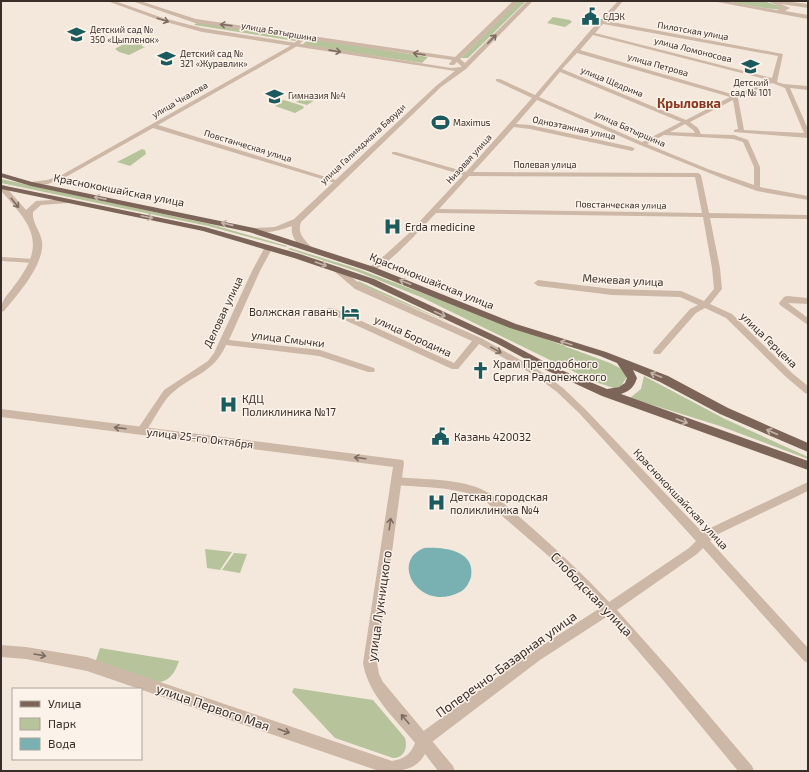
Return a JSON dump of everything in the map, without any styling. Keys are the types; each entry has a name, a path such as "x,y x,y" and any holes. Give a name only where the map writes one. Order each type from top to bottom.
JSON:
{"main road":[{"name":"Краснококшайская улица","path":"1,175 31,184 251,230 307,247 371,269 513,326 603,354 664,379 724,411 808,448"},
{"name":"Краснококшайская улица","path":"1,187 205,229 269,247 337,269 371,281 499,342 551,370 606,393 808,466"},
{"path":"603,354 625,367 632,378 630,385 625,390 606,393"}],"street":[{"name":"улица Батыршина","path":"110,1 161,20 186,26 447,69 464,68"},
{"name":"улица Батыршина","path":"135,1 195,21 306,36 457,60"},
{"path":"443,82 447,76 447,69 516,1"},
{"path":"457,60 464,68 530,1"},
{"name":"Низовая улица","path":"371,269 388,257 410,237 512,125 591,33 621,1"},
{"path":"714,1 808,17"},
{"path":"761,9 781,10 788,8 770,1"},
{"path":"774,1 807,5"},
{"name":"Пилотская улица","path":"602,22 781,55 774,80"},
{"name":"улица Ломоносова","path":"591,33 774,80 778,85 787,87"},
{"name":"улица Чкалова","path":"31,184 48,182 62,177 296,44 306,36"},
{"name":"улица Петрова","path":"576,51 735,97"},
{"name":"улица Галимджана Баруди","path":"251,230 276,228 297,221 443,82 464,68"},
{"name":"улица Щедрина","path":"559,70 686,122 698,132"},
{"name":"улица Батыршина","path":"498,80 693,166 757,189"},
{"path":"642,144 659,134 735,97 774,80"},
{"path":"659,134 741,131 808,136 787,87 808,88"},
{"path":"735,97 741,131"},
{"name":"Одноэтажная улица","path":"512,125 530,127 632,149"},
{"name":"Повстанческая улица","path":"154,126 338,182"},
{"path":"698,132 734,137 746,141 757,167 757,189 789,196 808,198"},
{"name":"Полевая улица","path":"394,153 467,174 698,175 705,216"},
{"path":"62,177 58,185 62,190"},
{"path":"1,187 28,220 38,242 34,261 1,309"},
{"path":"28,220 29,212 39,203 68,201"},
{"name":"Повстанческая улица","path":"433,211 705,216 808,216"},
{"path":"657,352 693,311 706,304 718,289 716,268 705,216"},
{"path":"297,221 294,230 295,235 307,247"},
{"name":"Деловая улица","path":"142,430 167,392 212,363 269,247"},
{"path":"1,259 34,261"},
{"name":"Краснококшайская улица","path":"337,269 358,288 478,340 537,373 560,390 583,412 757,598 808,656"},
{"name":"Межевая улица","path":"538,284 612,292 681,294 706,304"},
{"path":"808,301 787,299 783,303 808,322"},
{"name":"улица Герцена","path":"706,304 729,316 789,375 808,391"},
{"name":"улица Бородина","path":"330,310 455,367 478,340"},
{"name":"улица Смычки","path":"223,342 320,353 371,370"},
{"name":"улица 25-го Октября","path":"1,413 399,463"},
{"name":"улица Лукницкого","path":"399,463 370,663 372,676 378,687 448,771"},
{"name":"Слободская улица","path":"396,481 456,487 478,493 505,512 546,546 610,608 747,771"},
{"name":"Поперечно-Базарная улица","path":"423,740 536,656 610,608 693,551 710,533 808,486"},
{"name":"улица Первого Мая","path":"1,651 26,653 87,664 395,769"},
{"path":"395,769 408,764 420,751 423,740"}],"green space":[{"path":"518,1 526,1 468,58 461,58"},
{"path":"724,1 764,1 785,8 765,8"},
{"path":"553,17 570,20 572,22 565,27 547,23"},
{"path":"198,22 299,38 295,41 194,25"},
{"path":"310,38 428,57 422,63 302,45"},
{"path":"125,43 130,45 143,44 141,46 145,47 129,55 115,49"},
{"path":"308,94 320,97 307,105 296,102"},
{"path":"284,100 303,106 304,108 295,113 275,106"},
{"path":"142,149 145,150 146,154 130,166 117,162"},
{"path":"1,179 210,224 287,246 286,247 208,226 1,183"},
{"path":"290,248 358,269 610,363 624,370 627,377 621,386 614,388 595,382 423,298 356,271 288,249"},
{"path":"358,281 450,323 358,284"},
{"path":"644,376 725,419 808,457 808,459 720,426 630,398 641,389"},
{"path":"205,549 232,552 220,570 207,568"},
{"path":"234,553 247,554 240,573 222,570"},
{"path":"100,648 179,661 170,677 164,681 150,681 140,679 95,663"},
{"path":"294,688 373,700 405,738 406,745 404,752 397,758 393,758 335,738 292,692"}],"water":[{"path":"424,548 440,548 456,552 468,561 471,568 471,577 464,589 446,597 433,596 422,591 414,583 409,574 409,564 414,555"}],"place":[{"name":"СДЭК","path":"590,17"},
{"name":"Детский сад № 350 «Цыпленок»","path":"77,35"},
{"name":"Детский сад № 321 «Журавлик»","path":"167,59"},
{"name":"Детский сад № 101","path":"751,66"},
{"name":"Гимназия №4","path":"275,96"},
{"name":"Maximus","path":"440,123"},
{"name":"Erda medicine","path":"392,227"},
{"name":"Волжская гавань","path":"351,312"},
{"name":"Храм Преподобного Сергия Радонежского","path":"480,370"},
{"name":"КДЦ Поликлиника №17","path":"229,405"},
{"name":"Казань 420032","path":"441,437"},
{"name":"Детская городская поликлиника №4","path":"437,503"}],"district":[{"name":"Крыловка","path":"689,103"}]}
